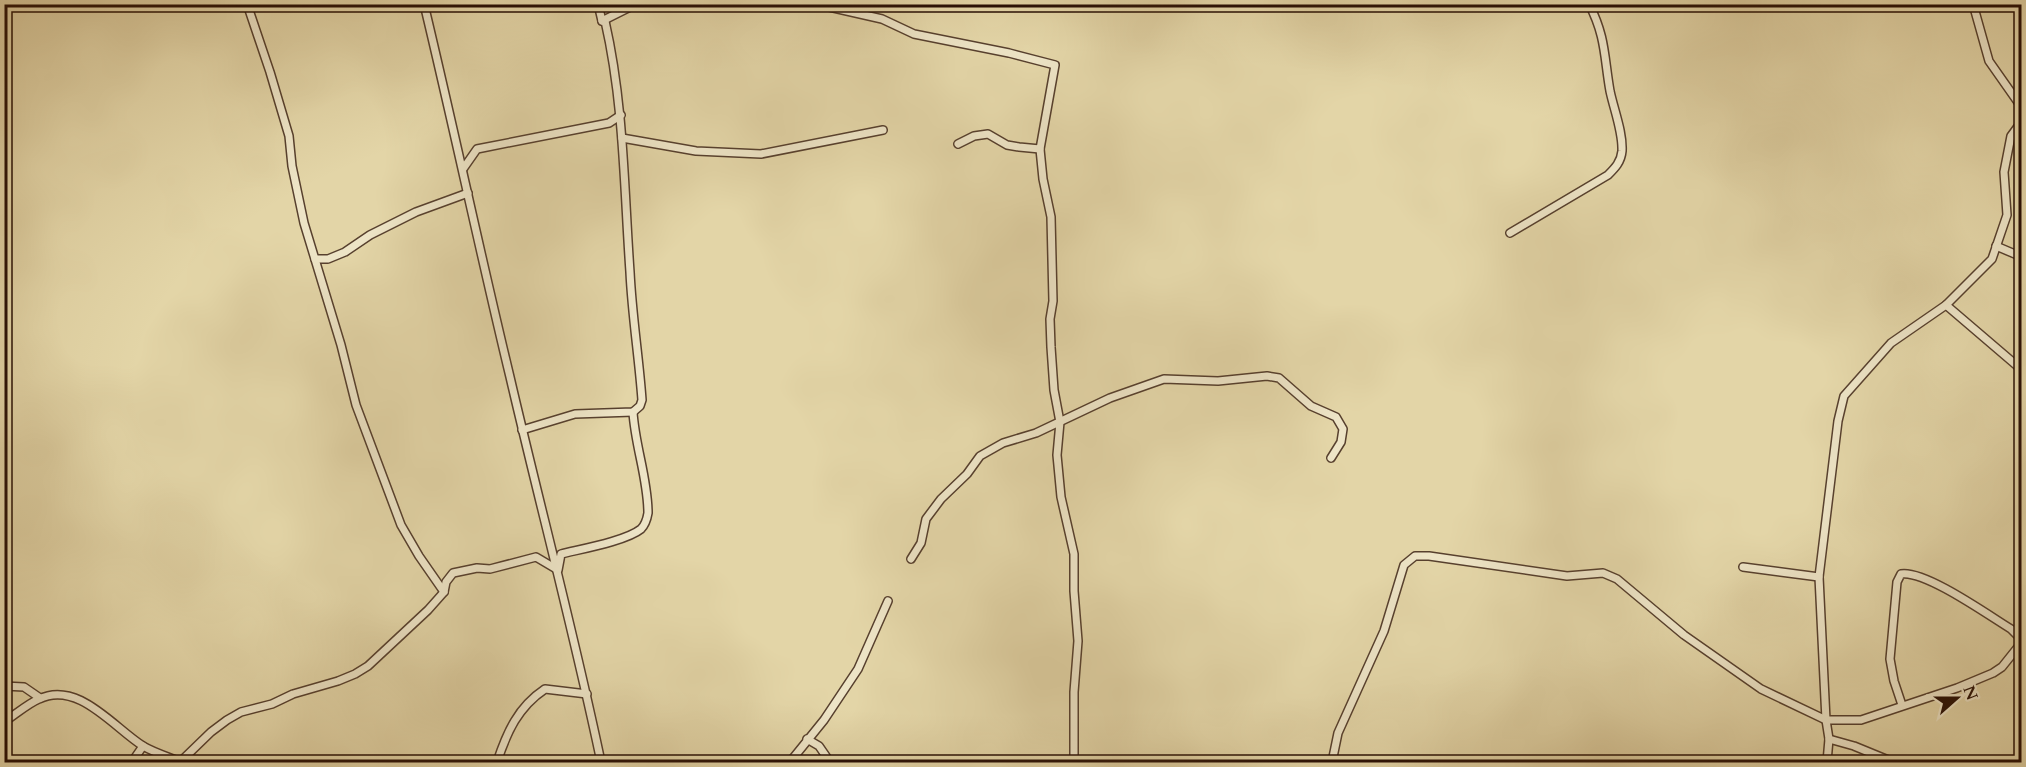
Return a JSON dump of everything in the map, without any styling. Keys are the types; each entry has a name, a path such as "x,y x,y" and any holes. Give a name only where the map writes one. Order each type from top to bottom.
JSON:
{"street":[{"path":"247,4 289,136 292,166 304,223 356,405 401,525 444,592"},
{"path":"424,4 522,430 587,694 601,762"},
{"path":"522,430 575,414 633,412 640,406 642,400 630,274 621,115 611,46 598,4"},
{"path":"602,21 632,6 642,4"},
{"path":"816,4 842,7 882,19 914,34 1009,53 1055,65 1040,148 1043,179 1051,217 1053,301 1050,319 1051,347 1054,390 1060,422 1057,455 1061,497 1074,554 1078,641 1074,693 1074,762"},
{"path":"1510,233 1608,175 1620,161 1622,150 1603,37 1589,4"},
{"path":"1973,4 1989,61 2022,108"},
{"path":"462,169 477,149 609,123 621,115"},
{"path":"1827,762 1829,739 1826,720 1819,577 1838,421 1844,396 1891,343 1946,305 1992,259 2007,215 2004,172 2011,136 2022,121"},
{"path":"609,123 622,134 696,151 761,154 883,130"},
{"path":"958,144 974,136 988,134 1007,145 1040,148"},
{"path":"315,259 328,259 345,252 369,235 416,212 468,193"},
{"path":"1996,246 2022,257"},
{"path":"1946,305 2022,370"},
{"path":"911,559 921,543 926,519 941,499 967,474 981,456 1003,443 1036,433 1110,398 1164,379 1218,381 1267,376 1279,378 1311,406 1336,417 1343,429 1341,442 1331,458"},
{"path":"558,570 561,554 635,533 643,528 648,514 633,412"},
{"path":"1332,762 1338,733 1384,632 1404,565 1415,556 1429,556 1567,576 1603,573 1617,579 1684,635 1761,689 1826,720 1861,720 1957,688 2002,667 2022,642 2011,629 1938,585 1908,573 1901,574 1897,582 1890,659 1902,705"},
{"path":"4,722 40,698 57,695 87,702 143,746 181,762 211,732 240,712 272,704 293,694 355,674 368,666 418,621 444,592 446,582 453,573 490,568 536,557 558,570"},
{"path":"1743,567 1819,577"},
{"path":"790,762 824,720 858,669 888,601"},
{"path":"4,686 24,687 40,698"},
{"path":"497,762 513,723 530,699 545,688 587,694"},
{"path":"807,739 819,746 830,762"},
{"path":"1829,739 1854,746 1893,762"},
{"path":"132,762 143,746"}]}
